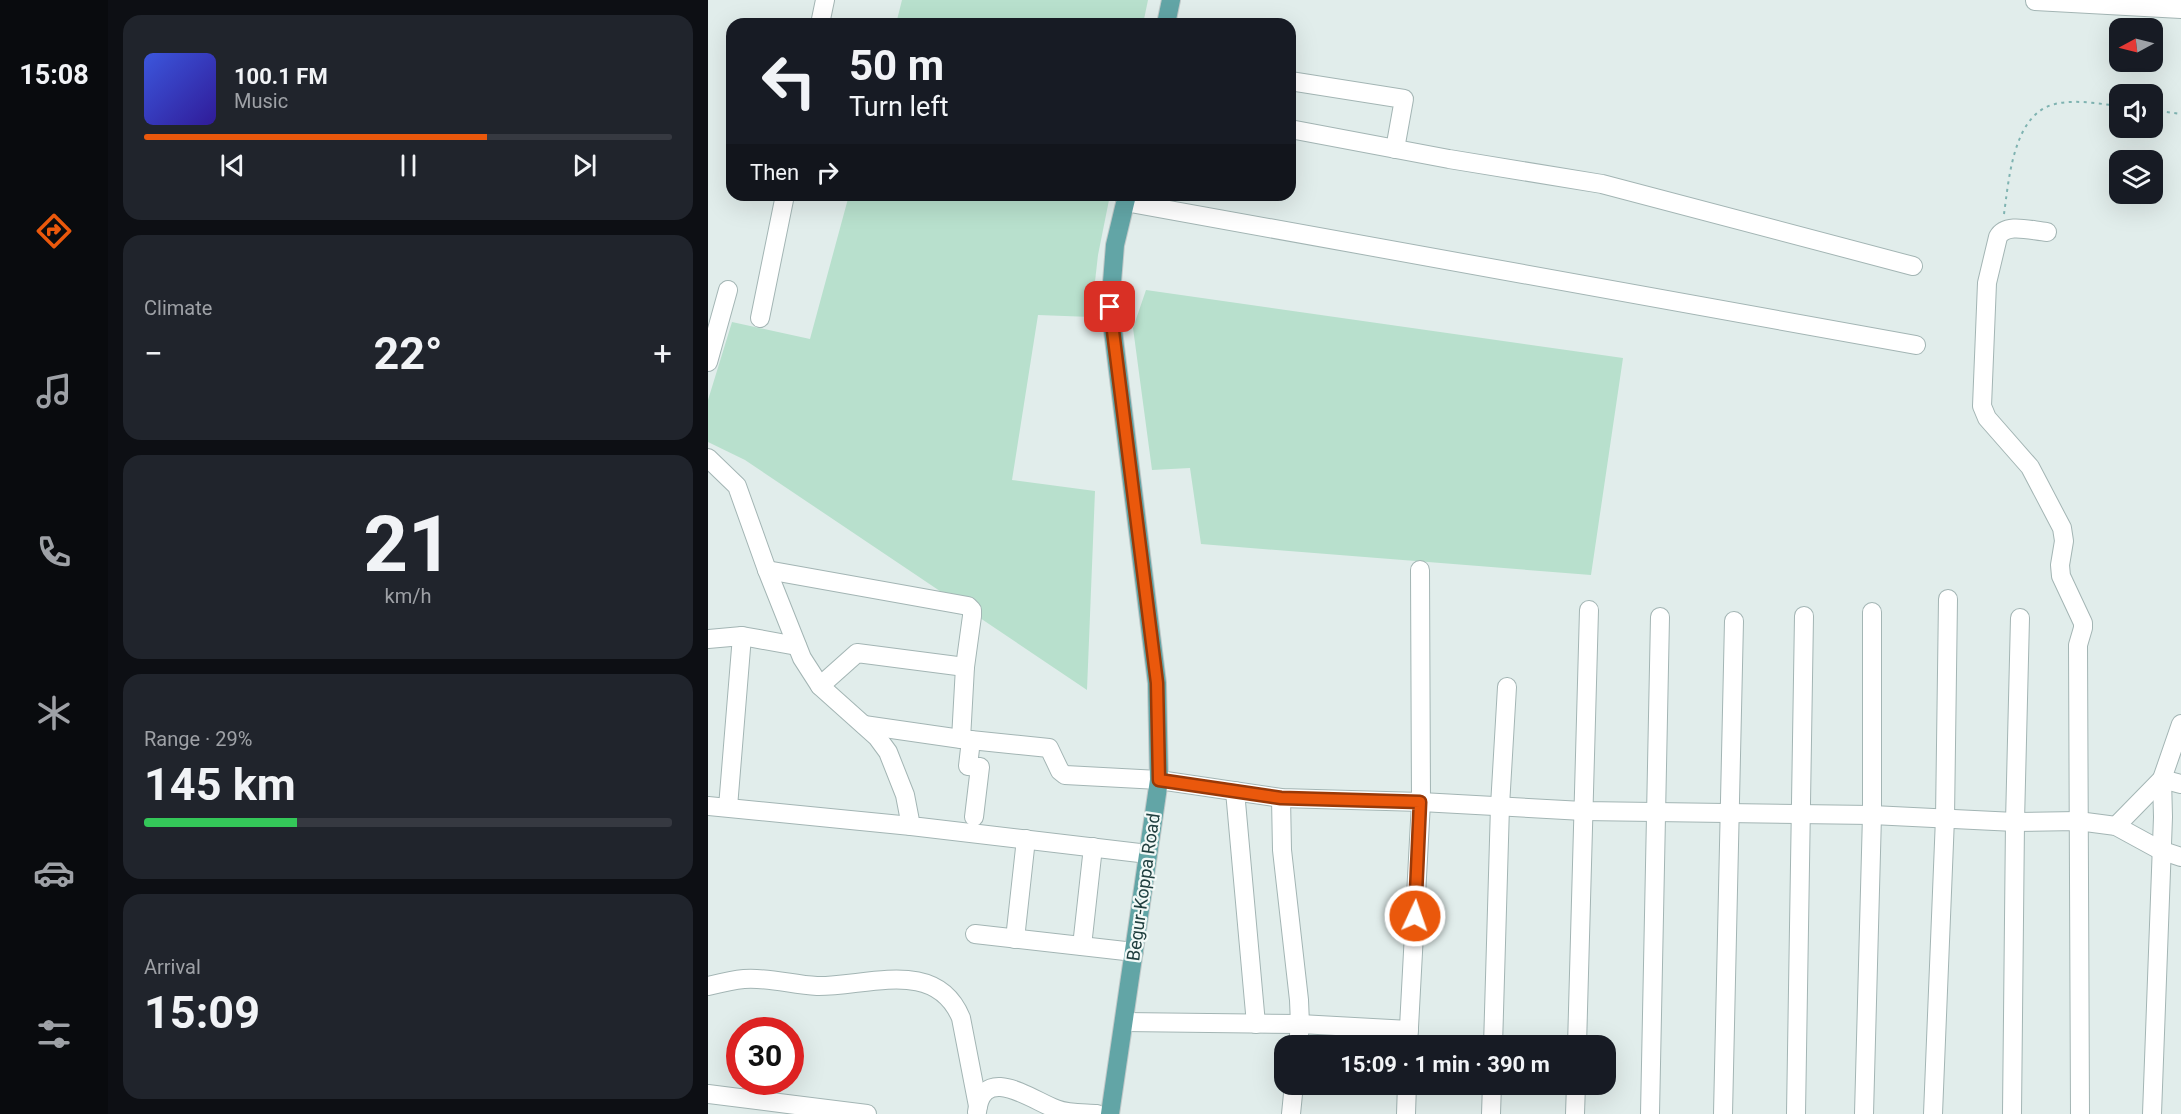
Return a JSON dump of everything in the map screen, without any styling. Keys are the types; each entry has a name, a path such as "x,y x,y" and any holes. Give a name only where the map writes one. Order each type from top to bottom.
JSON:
{"main road":[{"path":"1167,18 1171,0"},
{"name":"Begur-Koppa Road","path":"1110,1114 1159,780 1157,683 1110,307 1115,244 1125,201"}],"street":[{"path":"821,18 825,0"},
{"path":"2035,1 2181,9"},
{"path":"1296,82 1404,99 1395,149"},
{"path":"1296,130 1602,184 1913,266"},
{"path":"760,318 784,201"},
{"path":"1142,201 1916,345"},
{"path":"2047,232 2009,228 2001,232 1987,284 1982,406 1987,418 2030,467 2062,528 2064,541 2060,566 2061,576 2083,623 2078,645 2080,1114"},
{"path":"708,362 728,290"},
{"path":"708,458 738,486 767,570 802,658 820,686 877,737 888,752 905,795 911,826"},
{"path":"767,570 968,606 972,610 965,667 968,766 980,767 974,818"},
{"path":"1408,1035 1420,802 1420,570"},
{"path":"1933,1114 1945,819 1948,599"},
{"path":"1577,1035 1589,610"},
{"path":"1864,1114 1872,815 1872,612"},
{"path":"1796,1114 1804,616"},
{"path":"1650,1114 1660,617"},
{"path":"2012,1114 2020,618"},
{"path":"1723,1114 1734,621"},
{"path":"708,639 742,636 797,646"},
{"path":"728,807 742,636"},
{"path":"820,686 857,653 965,667"},
{"path":"1493,1035 1500,806 1507,687"},
{"path":"2152,1114 2162,779 2181,724"},
{"path":"864,725 966,740 1049,748 1060,771 1065,775 1159,780 1281,798 1420,802 1583,811 1872,815 2015,822 2078,821 2115,826 2160,850 2181,857"},
{"path":"2115,826 2162,779"},
{"path":"2162,779 2181,784"},
{"path":"1235,791 1256,1024"},
{"path":"1281,798 1282,850 1296,964 1299,1035"},
{"path":"708,806 911,826 1148,854"},
{"path":"1015,939 1026,839"},
{"path":"1082,946 1093,847"},
{"path":"975,934 1134,952"},
{"path":"708,986 744,979 820,986 894,978 927,985 945,994 961,1018 977,1110"},
{"path":"1124,1022 1300,1024 1385,1035"},
{"path":"977,1110 982,1097 989,1090 1000,1087 1021,1091 1056,1110 1097,1114"},
{"path":"708,1094 867,1114"},
{"path":"1291,1114 1293,1095"},
{"path":"1406,1114 1407,1095"},
{"path":"1491,1114 1492,1095"},
{"path":"1575,1114 1576,1095"}],"path":[{"path":"2001,232 2012,156 2034,115 2043,108 2055,104 2077,102 2109,105"},
{"path":"2163,112 2181,114"}],"green space":[{"path":"902,0 1148,0 1144,18 898,18"},
{"path":"847,201 1109,201 1098,255 1091,317 1038,315 1012,480 1095,491 1087,690 745,460 708,442 708,400 732,322 810,339"},
{"path":"1146,290 1623,358 1591,575 1201,544 1190,468 1152,470 1133,328"}],"route":[{"path":"1110,307 1157,683 1159,780 1281,798 1420,802 1415,916"}]}
